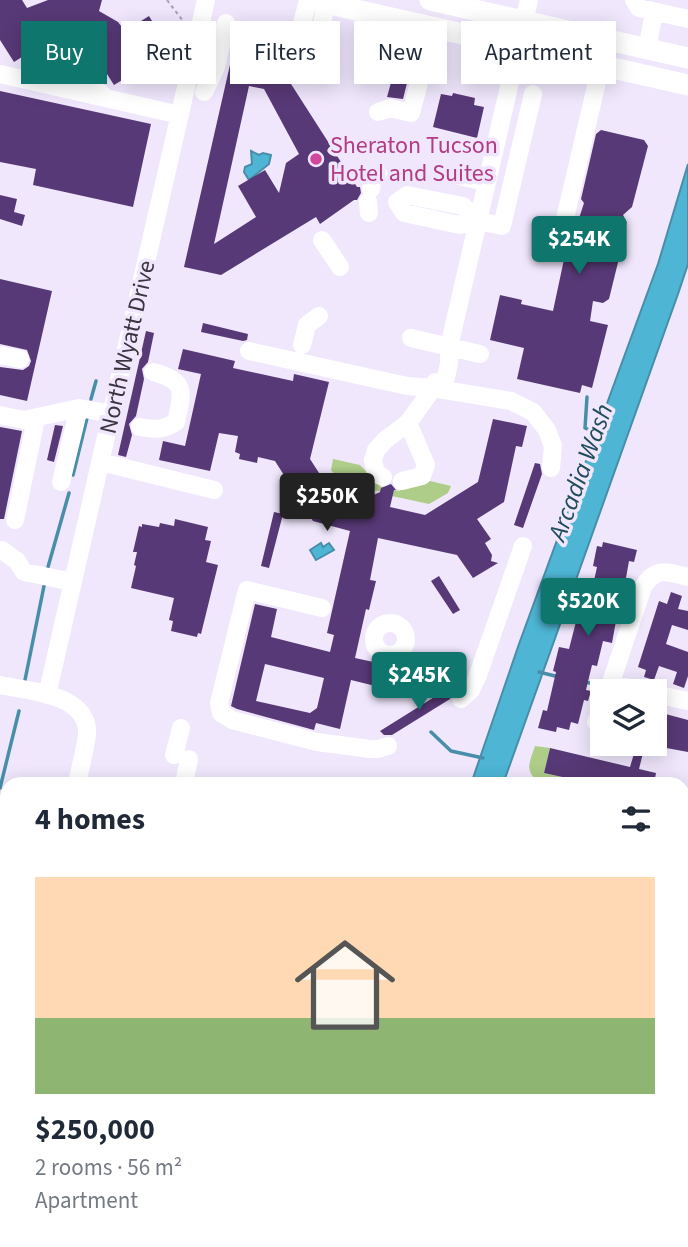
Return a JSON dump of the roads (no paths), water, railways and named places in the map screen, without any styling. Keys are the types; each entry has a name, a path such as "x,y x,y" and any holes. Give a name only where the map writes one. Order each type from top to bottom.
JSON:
{"main road":[{"path":"430,0 523,21"},
{"path":"315,1 404,21"},
{"path":"616,42 688,58"},
{"path":"616,68 688,85"}],"street":[{"name":"North Wyatt Drive","path":"47,695 206,0"},
{"path":"523,21 528,0"},
{"path":"634,0 639,8 688,19"},
{"path":"315,1 318,21"},
{"path":"647,49 654,12"},
{"path":"204,92 216,67 226,23"},
{"path":"0,74 180,115"},
{"path":"378,112 390,108 411,113 419,84"},
{"path":"383,477 376,474 373,468 376,450 408,424 438,389 440,357 449,347 508,84"},
{"path":"560,240 597,84"},
{"path":"478,221 502,226 533,94"},
{"path":"176,133 194,137"},
{"path":"454,175 486,182"},
{"path":"322,240 340,267"},
{"path":"302,345 307,325 319,316"},
{"path":"411,338 480,354"},
{"path":"249,351 407,386 511,401 533,412 547,430 553,446 551,468"},
{"path":"0,355 20,359"},
{"path":"140,427 166,429 176,422 182,394 178,382 153,372"},
{"path":"0,415 24,421 79,408 112,414"},
{"path":"61,482 79,408"},
{"path":"15,520 36,419"},
{"path":"402,481 422,476 426,465 408,424"},
{"path":"100,462 215,490"},
{"path":"461,699 471,690 478,676 523,546"},
{"path":"2,550 17,561 24,572 73,582"},
{"path":"613,679 643,587 650,576 663,571 688,577"},
{"path":"322,608 247,590 219,703 221,713 232,720 317,741 370,749 388,746"},
{"path":"0,685 65,700 82,714 87,733 78,777"},
{"path":"667,697 688,701"},
{"path":"181,728 183,777"}],"water":[{"path":"251,151 259,155 271,155 269,164 249,180 244,172 245,167 252,164"},
{"name":"Arcadia Wash","path":"688,164 688,264 678,294 506,777 473,777 519,644 658,264"},
{"path":"321,543 323,547 329,543 334,550 316,560 310,550"}],"waterway":[{"path":"91,399 96,381"},
{"path":"587,397 585,428 599,434"},
{"path":"73,475 87,418"},
{"path":"48,567 69,493"},
{"path":"25,680 44,586"},
{"path":"539,672 559,677"},
{"path":"584,682 590,683"},
{"path":"3,777 19,711"},
{"path":"431,732 451,751 483,758"}],"place":[{"name":"Sheraton Tucson Hotel and Suites","path":"316,159"}]}
